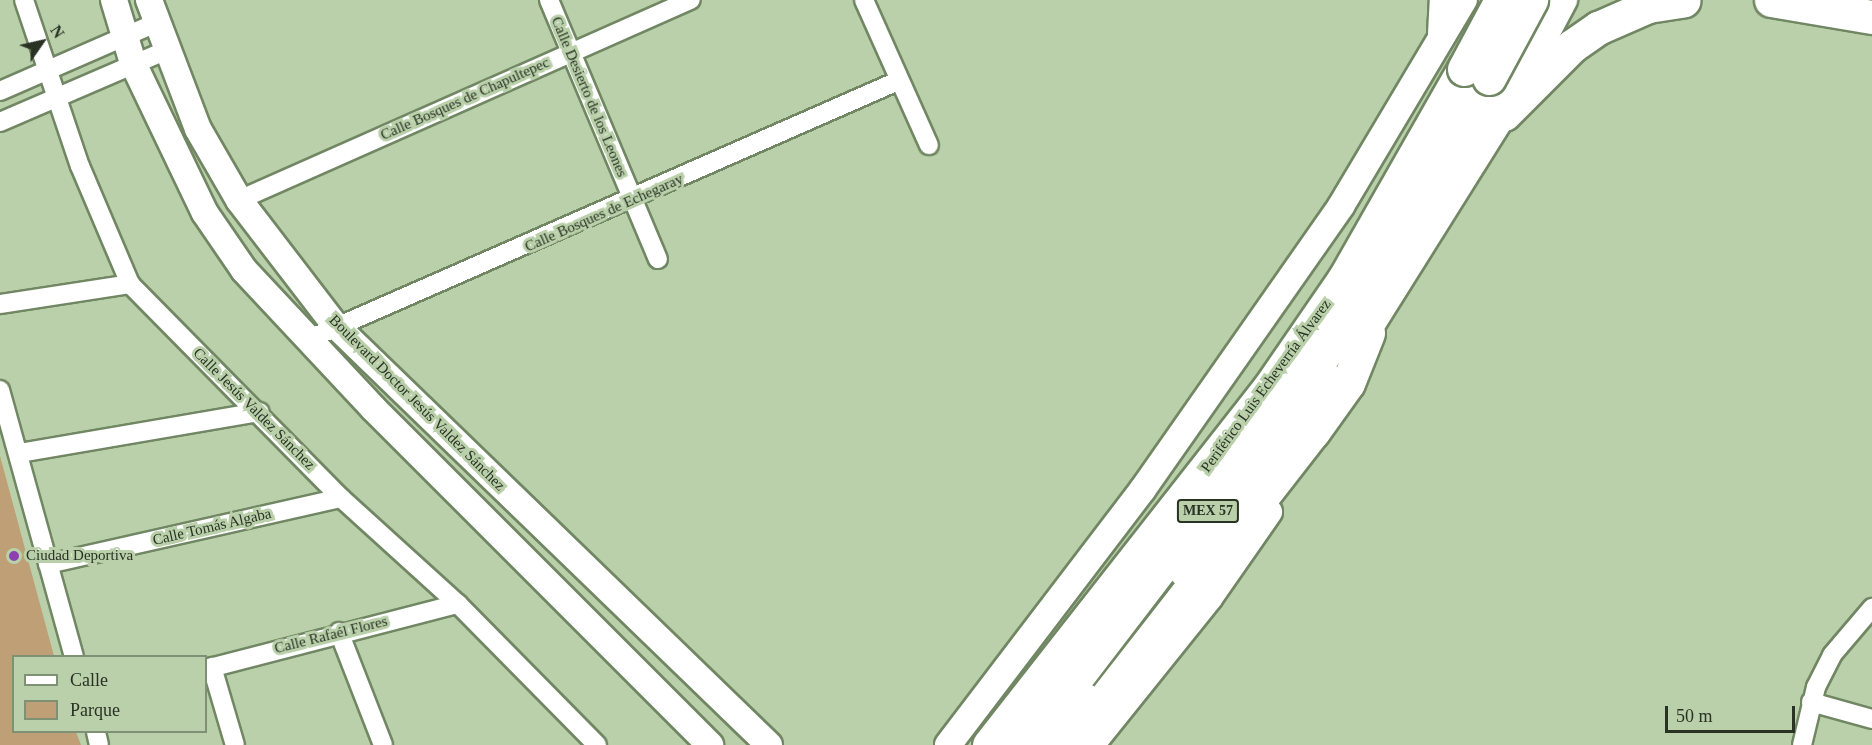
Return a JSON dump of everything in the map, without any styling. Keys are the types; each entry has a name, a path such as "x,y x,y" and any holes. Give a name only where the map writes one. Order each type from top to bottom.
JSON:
{"highway":[{"name":"Periférico Luis Echeverría Álvarez","path":"1025,745 1332,344 1446,158 1501,0"},
{"name":"Periférico Luis Echeverría Álvarez","path":"989,745 1269,388 1344,279 1476,73 1531,0"},
{"path":"1504,114 1572,46 1598,28 1648,6 1684,0"},
{"path":"1771,0 1872,17"},
{"path":"1100,602 1123,550 1305,301 1461,10"},
{"path":"1069,745 1342,392 1368,333"},
{"path":"1226,515 1302,402 1332,344"}],"main road":[{"path":"114,0 133,63 205,213 244,270 307,340 710,745"},
{"path":"1046,745 1368,333 1504,114 1564,0"},
{"path":"948,745 1143,489 1328,225 1442,34 1461,10 1473,6 1492,10 1530,36 1538,53"},
{"name":"Boulevard Doctor Jesús Valdez Sánchez","path":"153,11 165,51 198,129 239,200 335,325 769,745"},
{"path":"1090,745 1209,598 1312,457 1341,408 1342,392"}],"street":[{"name":"Calle Jesús Valdez Sánchez","path":"24,0 56,97 130,284 260,412 341,498 458,604 597,745"},
{"name":"Calle Desierto de los Leones","path":"549,0 658,259"},
{"name":"Calle Bosques de Chapultepec","path":"239,200 691,0"},
{"path":"864,0 929,145"},
{"path":"0,91 124,36 153,11"},
{"path":"0,122 165,51"},
{"name":"Calle Bosques de Echegaray","path":"307,340 335,325 632,201 900,81"},
{"path":"0,304 130,284"},
{"path":"0,390 73,655"},
{"path":"19,453 260,412"},
{"name":"Calle Tomás Algaba","path":"48,564 341,498"},
{"name":"Calle Rafaél Flores","path":"209,668 339,632 458,604"},
{"path":"1802,745 1812,702 1832,655 1872,608"},
{"path":"339,632 383,745"},
{"path":"209,668 235,745"},
{"path":"1812,702 1872,719"}],"green space":[{"name":"Ciudad Deportiva","path":"0,456 54,655 12,655 12,733 76,733 81,745 0,745"}],"place":[{"name":"Ciudad Deportiva","path":"14,556"}]}
